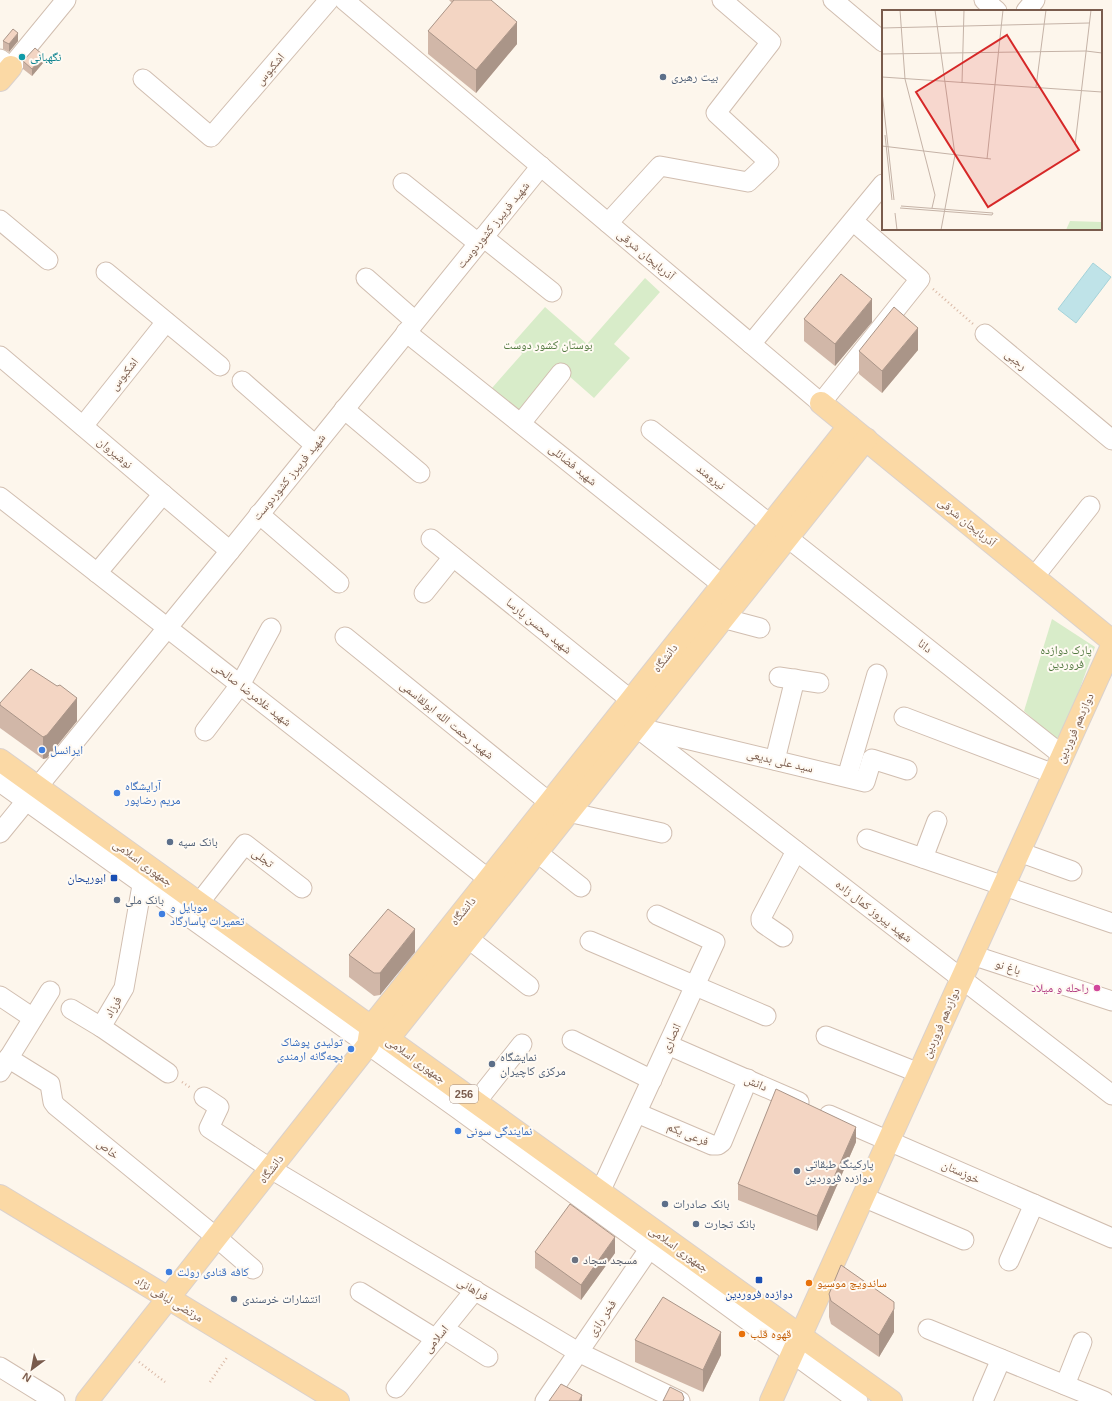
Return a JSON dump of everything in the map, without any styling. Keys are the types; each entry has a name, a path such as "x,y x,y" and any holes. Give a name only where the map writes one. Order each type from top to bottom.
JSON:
{"main road":[{"name":"آذربایجان شرقی","path":"821,403 1112,641"},
{"name":"دانشگاه","path":"634,714 701,613 731,592 858,433"},
{"name":"دانشگاه","path":"87,1401 216,1237 634,714 723,619 731,592"},
{"name":"دوازدهم فروردین","path":"771,1401 796,1344 837,1273 863,1197 1112,646"},
{"name":"جمهوری اسلامی","path":"0,760 32,794 144,875 199,903 376,1037 476,1102 600,1192 653,1242 796,1344 891,1401"},
{"name":"مرتضی لبافی نژاد","path":"0,1196 238,1340 324,1398"}],"street":[{"path":"4,69 66,0"},
{"name":"اشکبوس","path":"143,79 211,137 329,0"},
{"name":"آذربایجان شرقی","path":"344,0 821,403"},
{"path":"608,224 660,166 748,182 769,162 716,113 771,42 722,0"},
{"path":"833,0 852,6 882,41"},
{"path":"984,0 996,10"},
{"path":"1027,10 1035,0"},
{"name":"شهید فریبرز کشوردوست","path":"32,794 540,166"},
{"path":"403,183 552,292"},
{"path":"751,344 882,185"},
{"path":"0,220 48,260"},
{"path":"821,403 920,279 853,221"},
{"path":"106,272 220,366"},
{"name":"شهید فضائلی","path":"366,278 411,326 521,423 731,592"},
{"name":"اشکبوس","path":"83,426 166,322"},
{"name":"رجبی","path":"985,334 1112,440"},
{"name":"نوشیروان","path":"0,356 230,551"},
{"path":"521,423 561,374"},
{"path":"242,381 315,445"},
{"path":"344,409 420,473"},
{"name":"نیرومند","path":"651,430 779,531"},
{"path":"97,573 163,494"},
{"name":"شهید غلامرضا صالحی","path":"0,497 497,886"},
{"path":"1034,578 1090,506"},
{"path":"259,514 339,583"},
{"name":"دانا","path":"779,531 1058,764"},
{"name":"شهید محسن پارسا","path":"431,539 634,714"},
{"path":"424,593 453,557"},
{"path":"701,613 760,628"},
{"path":"205,731 240,685 271,628"},
{"name":"شهید رحمت الله ابولقاسمی","path":"345,637 559,808"},
{"path":"847,777 878,674"},
{"path":"775,760 787,678 819,683"},
{"name":"سید علی بدیعی","path":"634,714 775,760 865,782 872,759 908,770"},
{"name":"شهید پیروز کمال زاده","path":"634,714 796,851 1112,1095"},
{"path":"904,717 1058,764"},
{"path":"0,782 32,794 0,833"},
{"path":"559,808 662,833"},
{"path":"923,858 937,821"},
{"path":"867,839 1112,923"},
{"name":"تجلی","path":"199,903 245,844 302,888"},
{"path":"528,846 581,887"},
{"path":"783,937 764,924 761,921 761,918 796,851"},
{"path":"1019,852 1072,871"},
{"path":"144,875 376,1037 653,1242"},
{"name":"فرزاد","path":"144,875 124,988 101,1027 168,1073"},
{"name":"انصاری","path":"600,1192 715,942 657,915"},
{"path":"460,932 529,986"},
{"path":"590,941 766,1016"},
{"name":"باغ نو","path":"972,955 1112,1001"},
{"path":"4,1065 50,991"},
{"path":"0,996 33,1018"},
{"path":"71,1009 101,1027"},
{"path":"826,1036 919,1073"},
{"path":"572,1040 652,1080"},
{"path":"476,1102 522,1044"},
{"name":"دانش","path":"668,1045 888,1141"},
{"name":"خاص","path":"4,1065 50,1084 53,1102 56,1106 253,1269"},
{"name":"فرعی یکم","path":"637,1112 712,1144 718,1145 722,1142 748,1080"},
{"name":"فراهانی","path":"204,1097 219,1107 209,1128 271,1169 578,1352 680,1401"},
{"name":"خوزستان","path":"888,1141 1112,1238"},
{"path":"863,1197 964,1240"},
{"path":"1009,1261 1034,1204"},
{"name":"فخر رازی","path":"545,1401 653,1242"},
{"name":"اسلامی","path":"396,1388 475,1290"},
{"path":"360,1292 440,1334 488,1357"},
{"path":"928,1329 1104,1401"},
{"path":"1065,1385 1082,1342"},
{"path":"796,1344 858,1401"},
{"path":"982,1401 1001,1359"},
{"path":"0,1367 55,1401"}],"path":[{"path":"920,279 985,334"},
{"path":"168,1073 204,1097"},
{"path":"210,1382 238,1340"},
{"path":"126,1352 164,1382"}],"green space":[{"name":"بوستان کشور دوست","path":"645,278 660,292 614,344 630,358 594,398 561,369 521,413 492,388 522,354 514,342 545,307 587,344"},
{"name":"پارک دوازده فروردین","path":"1052,619 1095,647 1060,743 1024,711"}],"water":[{"path":"1093,263 1111,277 1076,323 1058,309"}],"building":[{"path":"454,0 491,0 517,22 476,70 428,31"},
{"path":"13,29 18,33 9,44 3,41"},
{"path":"35,48 43,55 32,69 23,61"},
{"path":"841,274 872,299 835,344 804,319"},
{"path":"894,307 918,328 882,371 859,351"},
{"path":"31,669 57,686 60,685 77,698 47,735 43,737 0,705 0,703"},
{"path":"388,909 415,929 380,973 374,973 349,955"},
{"name":"پارکینگ طبقاتی دوازده فروردین","path":"776,1089 856,1127 817,1216 738,1184"},
{"name":"مسجد سجاد","path":"570,1204 615,1237 581,1285 535,1252"},
{"path":"841,1265 894,1302 894,1309 879,1335 831,1301 829,1294"},
{"path":"663,1297 721,1332 703,1370 635,1340"},
{"path":"561,1384 582,1395 579,1401 549,1401"},
{"path":"670,1387 682,1393 684,1398 683,1401 663,1401"}],"place":[{"name":"نگهبانی","path":"22,57"},
{"name":"بیت رهبری","path":"663,77"},
{"name":"ایرانسل","path":"42,750"},
{"name":"آرایشگاه مریم رضاپور","path":"117,793"},
{"name":"بانک سپه","path":"170,842"},
{"name":"ابوریحان","path":"114,878"},
{"name":"بانک ملی","path":"117,900"},
{"name":"موبایل و تعمیرات پاسارگاد","path":"162,914"},
{"name":"راحله و میلاد","path":"1097,988"},
{"name":"تولیدی پوشاک بچه‌گانه ارمندی","path":"351,1049"},
{"name":"نمایشگاه مرکزی کاچیران","path":"492,1064"},
{"name":"نمایندگی سونی","path":"458,1131"},
{"name":"پارکینگ طبقاتی دوازده فروردین","path":"797,1171"},
{"name":"بانک صادرات","path":"665,1204"},
{"name":"بانک تجارت","path":"696,1224"},
{"name":"مسجد سجاد","path":"575,1260"},
{"name":"کافه قنادی رولت","path":"169,1272"},
{"name":"دوازده فروردین","path":"759,1280"},
{"name":"ساندویچ موسیو","path":"809,1283"},
{"name":"انتشارات خرسندی","path":"234,1299"},
{"name":"قهوه قلب","path":"742,1334"}]}
